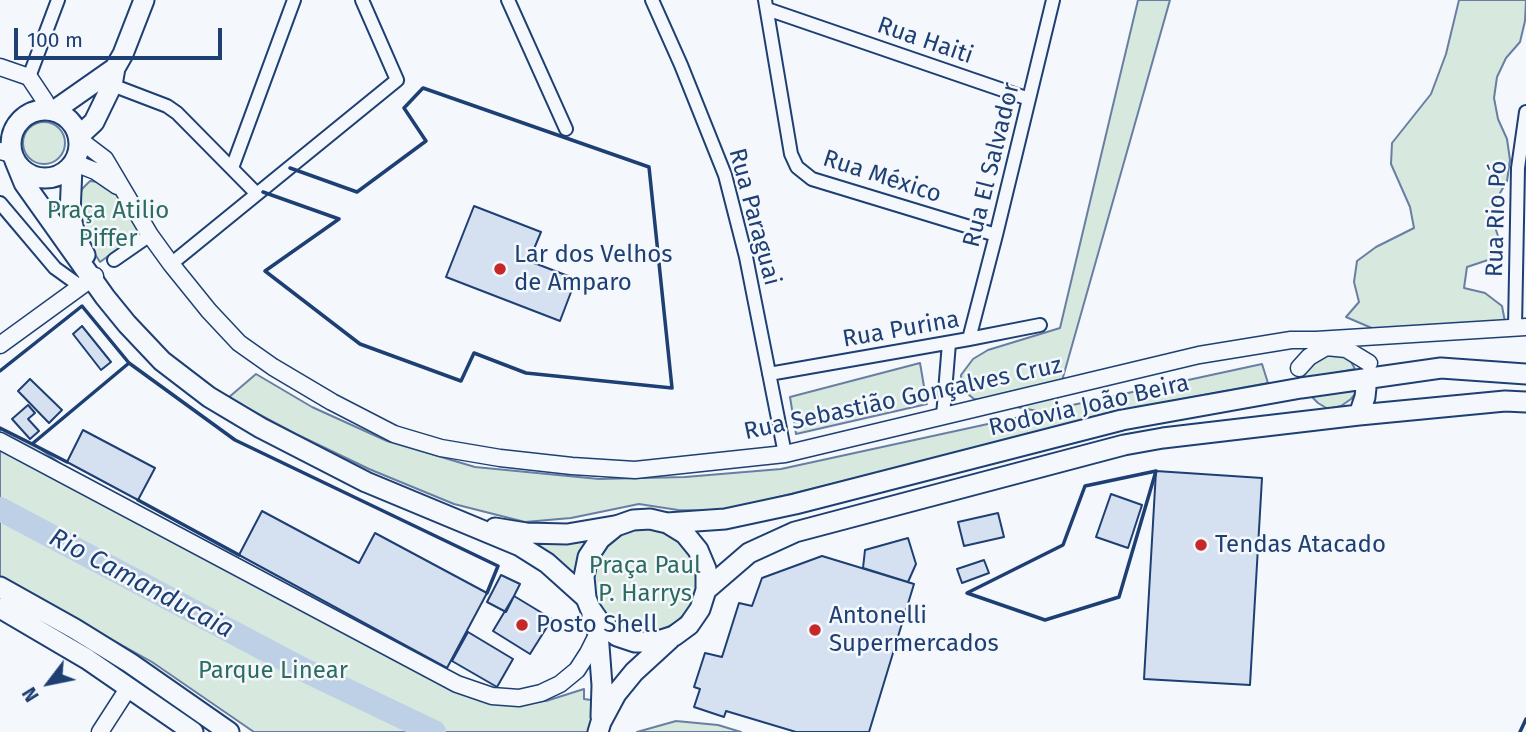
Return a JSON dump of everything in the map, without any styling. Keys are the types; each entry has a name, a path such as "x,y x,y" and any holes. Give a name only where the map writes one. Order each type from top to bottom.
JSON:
{"main road":[{"path":"79,138 94,122 144,0"},
{"path":"114,76 52,110 32,111 18,122 11,137 9,156 89,280 162,361 209,397 261,428 366,482 520,546 547,563 588,603 601,624 617,636 635,642 655,642 674,636"},
{"path":"52,110 66,116 74,125 79,138 79,152 73,165 70,214 89,280"},
{"path":"9,156 24,171 36,177 61,175 73,165"},
{"name":"Rodovia João Beira","path":"667,523 725,519 760,512 1122,420 1301,388 1368,371 1441,368 1526,374"},
{"path":"1359,415 1365,397 1368,371"},
{"path":"1301,388 1316,420"},
{"name":"Rodovia João Beira","path":"706,590 749,553 795,532 1124,445 1359,415 1505,401 1526,402"},
{"path":"470,524 526,533 567,534 650,519 667,523 685,534 698,550 706,569 706,590 700,609 689,625 634,672 615,694 600,727"},
{"path":"600,727 598,633 588,603 584,577 588,557 600,539 616,526"},
{"path":"0,587 108,649 229,732"},
{"path":"0,608 65,645 193,732"},
{"path":"129,687 134,682 148,684 165,696 206,716"}],"street":[{"path":"29,77 58,0"},
{"path":"232,168 293,0"},
{"path":"171,264 397,80 362,0"},
{"path":"508,0 566,129"},
{"name":"Rua Paraguai","path":"652,0 726,175 746,257 785,454"},
{"name":"Rua El Salvador","path":"969,339 1053,0"},
{"name":"Rua Haiti","path":"766,5 1029,99"},
{"name":"Rua México","path":"766,5 791,153 797,167 812,179 996,236"},
{"path":"0,67 29,77 52,110"},
{"path":"114,76 177,113 257,194"},
{"name":"Rua Rio Pó","path":"1521,327 1522,169 1526,112"},
{"name":"Rua Sebastião Gonçalves Cruz","path":"79,138 105,159 171,264 239,344 332,402 394,434 441,448 500,458 635,470 785,454 1199,355 1291,340 1521,327"},
{"path":"73,165 95,171 122,189"},
{"path":"0,203 55,268 89,280"},
{"path":"114,260 150,234"},
{"path":"0,345 89,280"},
{"name":"Rua Purina","path":"769,374 1040,325"},
{"path":"1299,368 1310,356 1326,347 1346,349 1368,371 1379,335"},
{"path":"1291,340 1299,368 1301,388"},
{"path":"943,416 949,343"},
{"path":"0,442 457,684 492,696 519,698 541,693 560,684 577,670 598,633"},
{"path":"100,732 129,687"}],"green space":[{"path":"1138,0 1170,0 1054,409 1262,364 1268,383 1156,404 722,511 678,510 639,504 571,518 525,522 454,504 369,469 228,398 256,374 312,407 387,441 475,467 599,479 685,477 781,469 1043,412 974,399 962,389 961,375 973,359 988,350 1060,328"},
{"path":"1459,0 1526,0 1520,42 1506,58 1497,77 1494,98 1498,119 1507,139 1510,160 1507,181 1496,200 1493,221 1500,242 1488,260 1467,267 1464,288 1485,293 1502,306 1506,327 1381,332 1346,317 1359,302 1354,282 1357,261 1376,247 1414,228 1410,207 1391,164 1392,143 1431,94 1446,54"},
{"path":"44,122 59,128 65,143 59,158 44,164 29,158 23,143 29,128"},
{"name":"Praça Atilio Piffer","path":"90,181 99,182 119,193 142,232 100,262 87,242 80,220 78,203 82,189"},
{"path":"1326,351 1349,358 1355,369 1303,379 1309,362"},
{"path":"920,363 927,404 796,434 790,397"},
{"path":"1360,388 1341,406 1328,409 1309,394"},
{"name":"Parque Linear","path":"0,428 35,445 65,467 482,691 524,701 546,701 584,689 584,699 591,700 603,720 603,732 254,732 152,662 0,577"},
{"name":"Praça Paul P. Harrys","path":"645,528 665,532 682,543 693,560 697,580 693,600 682,617 665,628 645,632 625,628 608,617 597,600 593,580 597,560 608,543 625,532"},
{"path":"501,533 592,536 579,580"},
{"path":"676,721 718,725 741,732 637,732"}],"building":[{"name":"Lar dos Velhos de Amparo","path":"474,206 541,232 529,261 576,279 560,321 446,277"},
{"path":"82,326 111,362 101,370 73,334"},
{"path":"30,379 62,410 49,423 18,391"},
{"path":"28,405 35,413 28,419 39,431 30,439 12,419"},
{"path":"83,430 155,468 138,500 67,462"},
{"path":"1156,471 1262,478 1250,685 1144,679"},
{"path":"1111,494 1142,505 1128,548 1096,537"},
{"path":"262,511 359,563 375,533 487,593 447,668 239,555"},
{"path":"998,513 1004,537 964,546 958,522"},
{"path":"908,538 916,564 908,582 863,568 865,550"},
{"name":"Antonelli Supermercados","path":"822,556 914,584 869,732 796,732 726,711 724,717 694,707 700,689 694,687 705,653 722,657 739,603 752,606 762,578"},
{"path":"984,560 989,573 962,583 957,569"},
{"path":"501,575 520,584 506,612 487,602"},
{"name":"Posto Shell","path":"514,596 552,619 530,654 493,631"},
{"path":"468,632 513,659 497,687 452,661"}],"waterway":[{"name":"Rio Camanducaia","path":"0,509 302,669 434,732"}],"wall":[{"path":"263,192 339,219 265,271 360,344 461,381 474,353 526,373 672,388 649,167 423,88 404,108 426,141 357,192 290,168"},
{"path":"0,371 82,306 129,363 32,444 0,428"},
{"path":"129,363 235,440 498,566 487,593"},
{"path":"32,444 67,462"},
{"path":"1156,471 1119,597 1045,620 967,593 1063,545 1085,486 1156,471"},
{"path":"138,500 239,555"},
{"path":"1520,732 1526,719"}],"place":[{"name":"Lar dos Velhos de Amparo","path":"500,269"},
{"name":"Tendas Atacado","path":"1201,545"},
{"name":"Posto Shell","path":"522,625"},
{"name":"Antonelli Supermercados","path":"815,630"}]}
